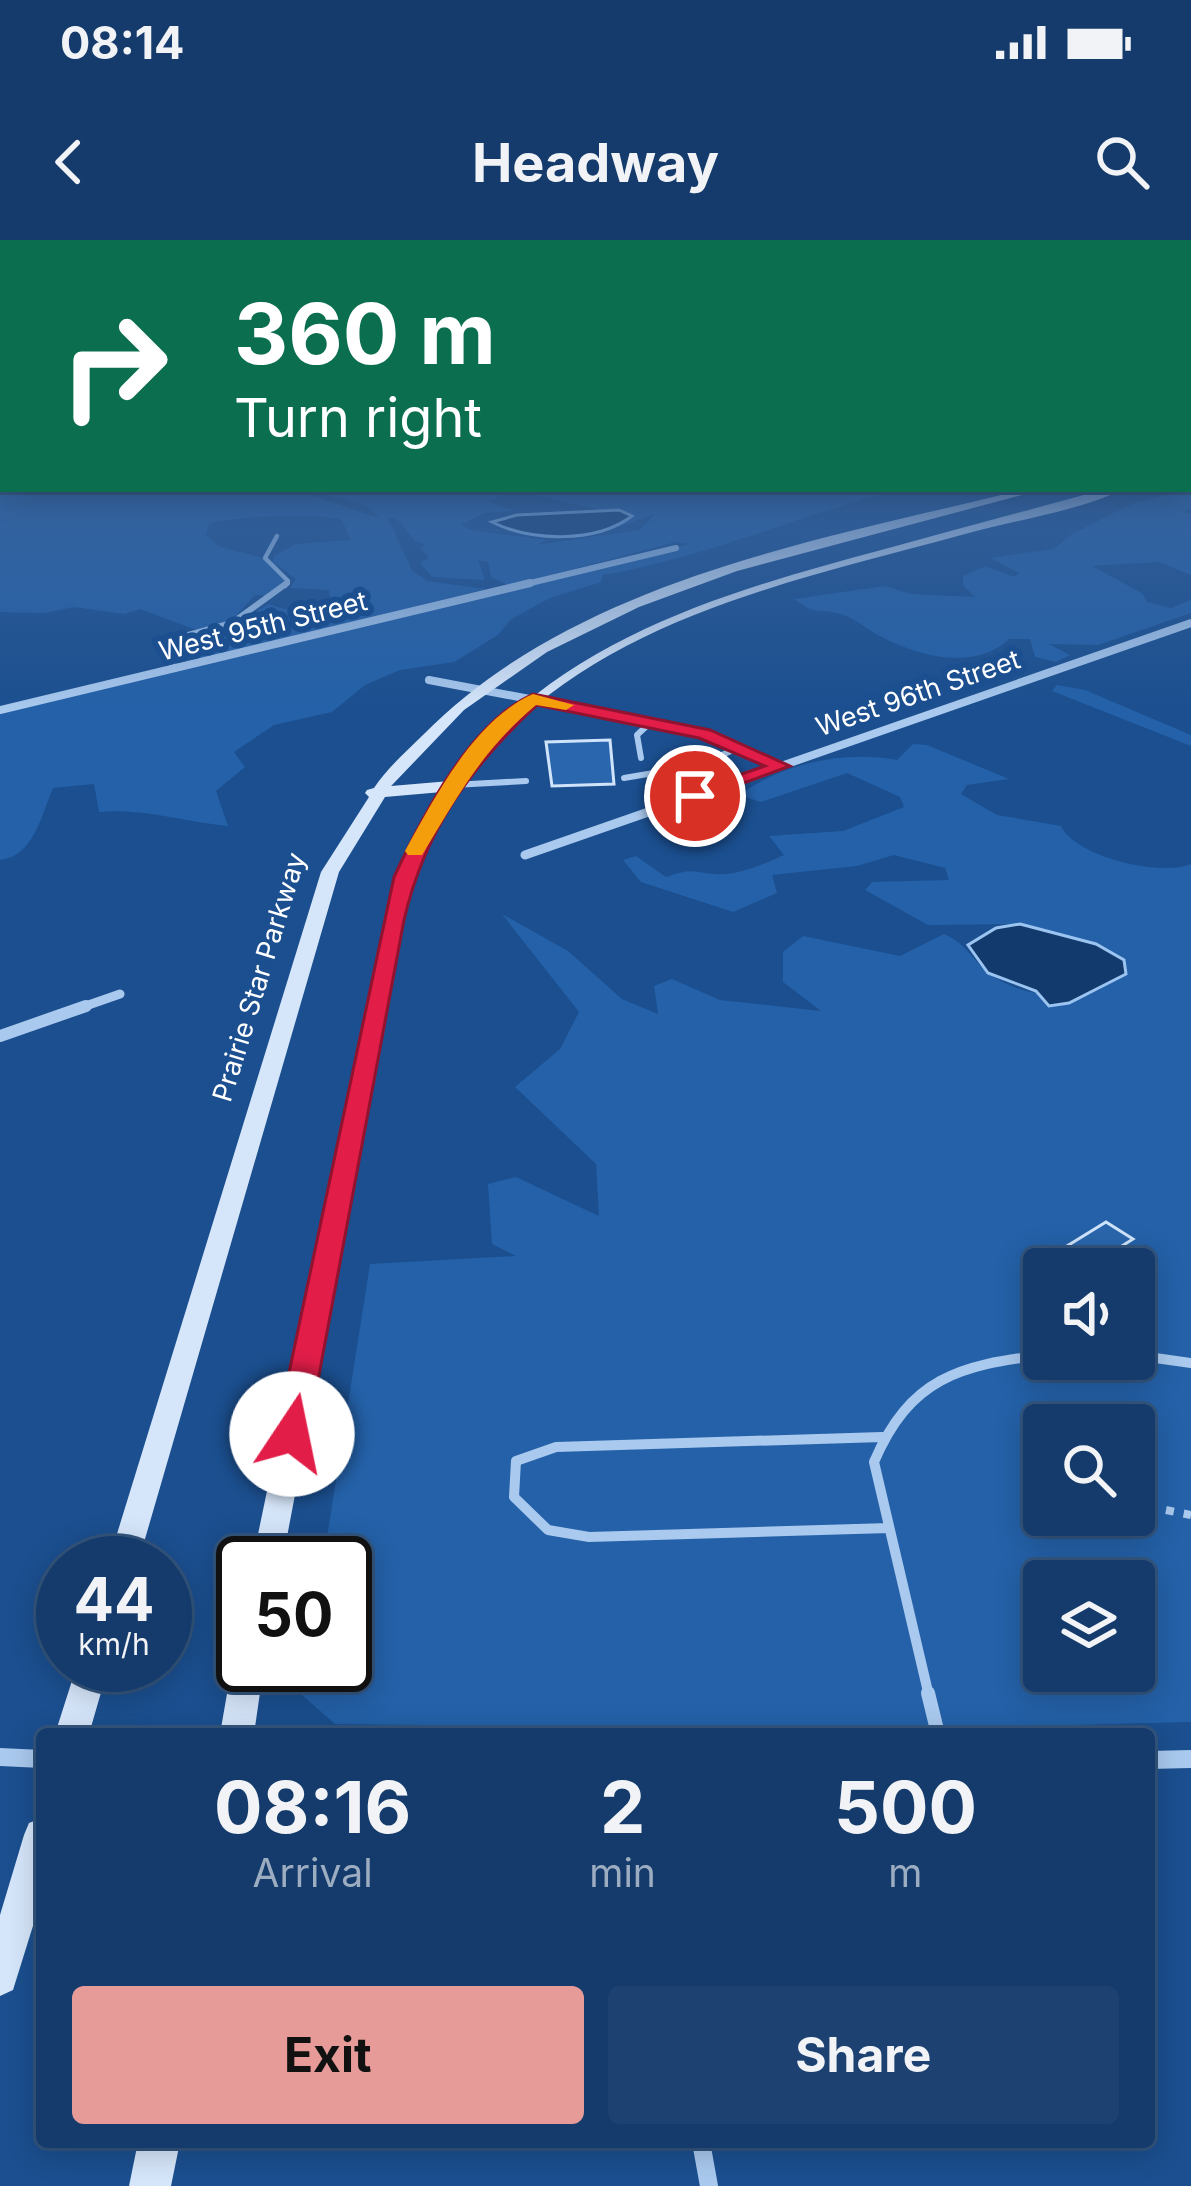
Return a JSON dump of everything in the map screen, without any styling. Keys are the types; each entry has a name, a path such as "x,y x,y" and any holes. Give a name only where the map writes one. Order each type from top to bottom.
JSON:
{"main road":[{"name":"Prairie Star Parkway","path":"131,1536 320,902 340,850 373,794 425,733 477,689 551,643 659,594 895,529"},
{"path":"272,1536 394,920 420,837 450,786 503,724 611,649 698,608 977,529"},
{"path":"373,794 450,786"},
{"path":"74,1728 85,1692"},
{"path":"238,1728 244,1692"},
{"path":"0,1977 36,1855"},
{"path":"150,2186 158,2148"}],"street":[{"name":"West 95th Street","path":"0,710 676,548"},
{"name":"West 96th Street","path":"524,855 1191,623"},
{"path":"429,680 652,721 740,747 781,766"},
{"path":"0,1036 120,994"},
{"path":"0,1757 36,1759"},
{"path":"1155,1760 1191,1759"},
{"path":"702,2148 709,2186"}],"lane":[{"path":"176,669 161,651 163,642 232,623 284,588 288,580 265,558 277,536"},
{"path":"641,758 637,735 652,721"},
{"path":"624,778 701,765 740,747"},
{"path":"450,786 526,781"},
{"path":"937,1728 874,1462 888,1420 921,1391 974,1363 1023,1357"},
{"path":"1155,1358 1191,1363"},
{"path":"882,1437 556,1447 516,1461 514,1497 548,1530 589,1537 889,1528"}],"path":[{"path":"1166,1510 1191,1515"}],"shaded area":[{"path":"0,529 208,529 206,535 220,547 260,557 284,575 285,584 268,596 255,595 232,620 197,630 140,609 124,614 74,607 44,613 0,612"},
{"path":"346,529 393,529 412,570 427,581 486,589 193,661 180,651 269,604 300,611 331,602 329,590 290,588 296,579 273,562 274,556 296,544 351,540"},
{"path":"405,529 469,529 547,540 536,545 641,529 771,529 679,558 603,575 601,582 550,598 510,620 498,635 454,662 400,670 365,685 332,712 274,725 234,752 245,767 216,791 228,826 99,812 94,784 53,788 29,843 0,860 0,714 690,544 675,542 510,586 491,577 488,562 478,560 485,580 432,577 420,563 429,557 420,548 426,544 416,542"},
{"path":"510,529 606,529 562,537"},
{"path":"1082,529 1191,529 1191,575 1159,562 1092,566 1142,593 1147,602 1171,608 1191,600 1191,613 1098,645 1049,644 1070,655 1056,662 1035,657 1030,639 1009,639 995,649 964,658 929,655 846,616 813,610 794,599 885,586 911,594 975,597 963,585 963,576 986,566 1014,577 1019,573 990,558 1054,549"},
{"path":"1057,685 1085,690 1191,735 1191,746 1052,691"},
{"path":"913,744 927,745 1009,779 967,785 961,794 997,815 1061,826 1083,847 1120,862 1160,868 1191,864 1191,1722 960,1728 335,1724 302,1695 372,1692 372,1536 327,1536 370,1264 516,1256 492,1244 488,1184 516,1177 599,1216 596,1164 515,1087 560,1049 579,1012 502,914 568,951 622,999 658,1014 654,986 672,979 720,1000 821,1011 783,982 783,952 803,936 900,956 944,934 988,972 1014,987 1057,995 1100,990 1065,936 1020,924 928,925 865,890 872,882 949,880 945,868 894,855 857,866 772,875 777,893 733,912 641,882 623,860 636,856 666,877 687,872 732,873 784,855 769,836 843,831 904,807 900,797 847,773 761,802 739,795 795,767 856,757 897,760"},
{"path":"1020,924 1096,944 1124,960 1126,974 1069,1003 1049,1006 1036,991 988,973 968,945 996,928"}],"building":[{"path":"610,740 614,784 552,786 546,742"},
{"path":"1106,1222 1133,1239 1119,1248 1067,1246"}],"slow traffic":[{"path":"415,851 450,786 503,724 533,699 566,705"}],"route":[{"path":"292,1434 394,920 404,877 438,804 480,748 533,699 704,734 781,766 695,796"}]}
